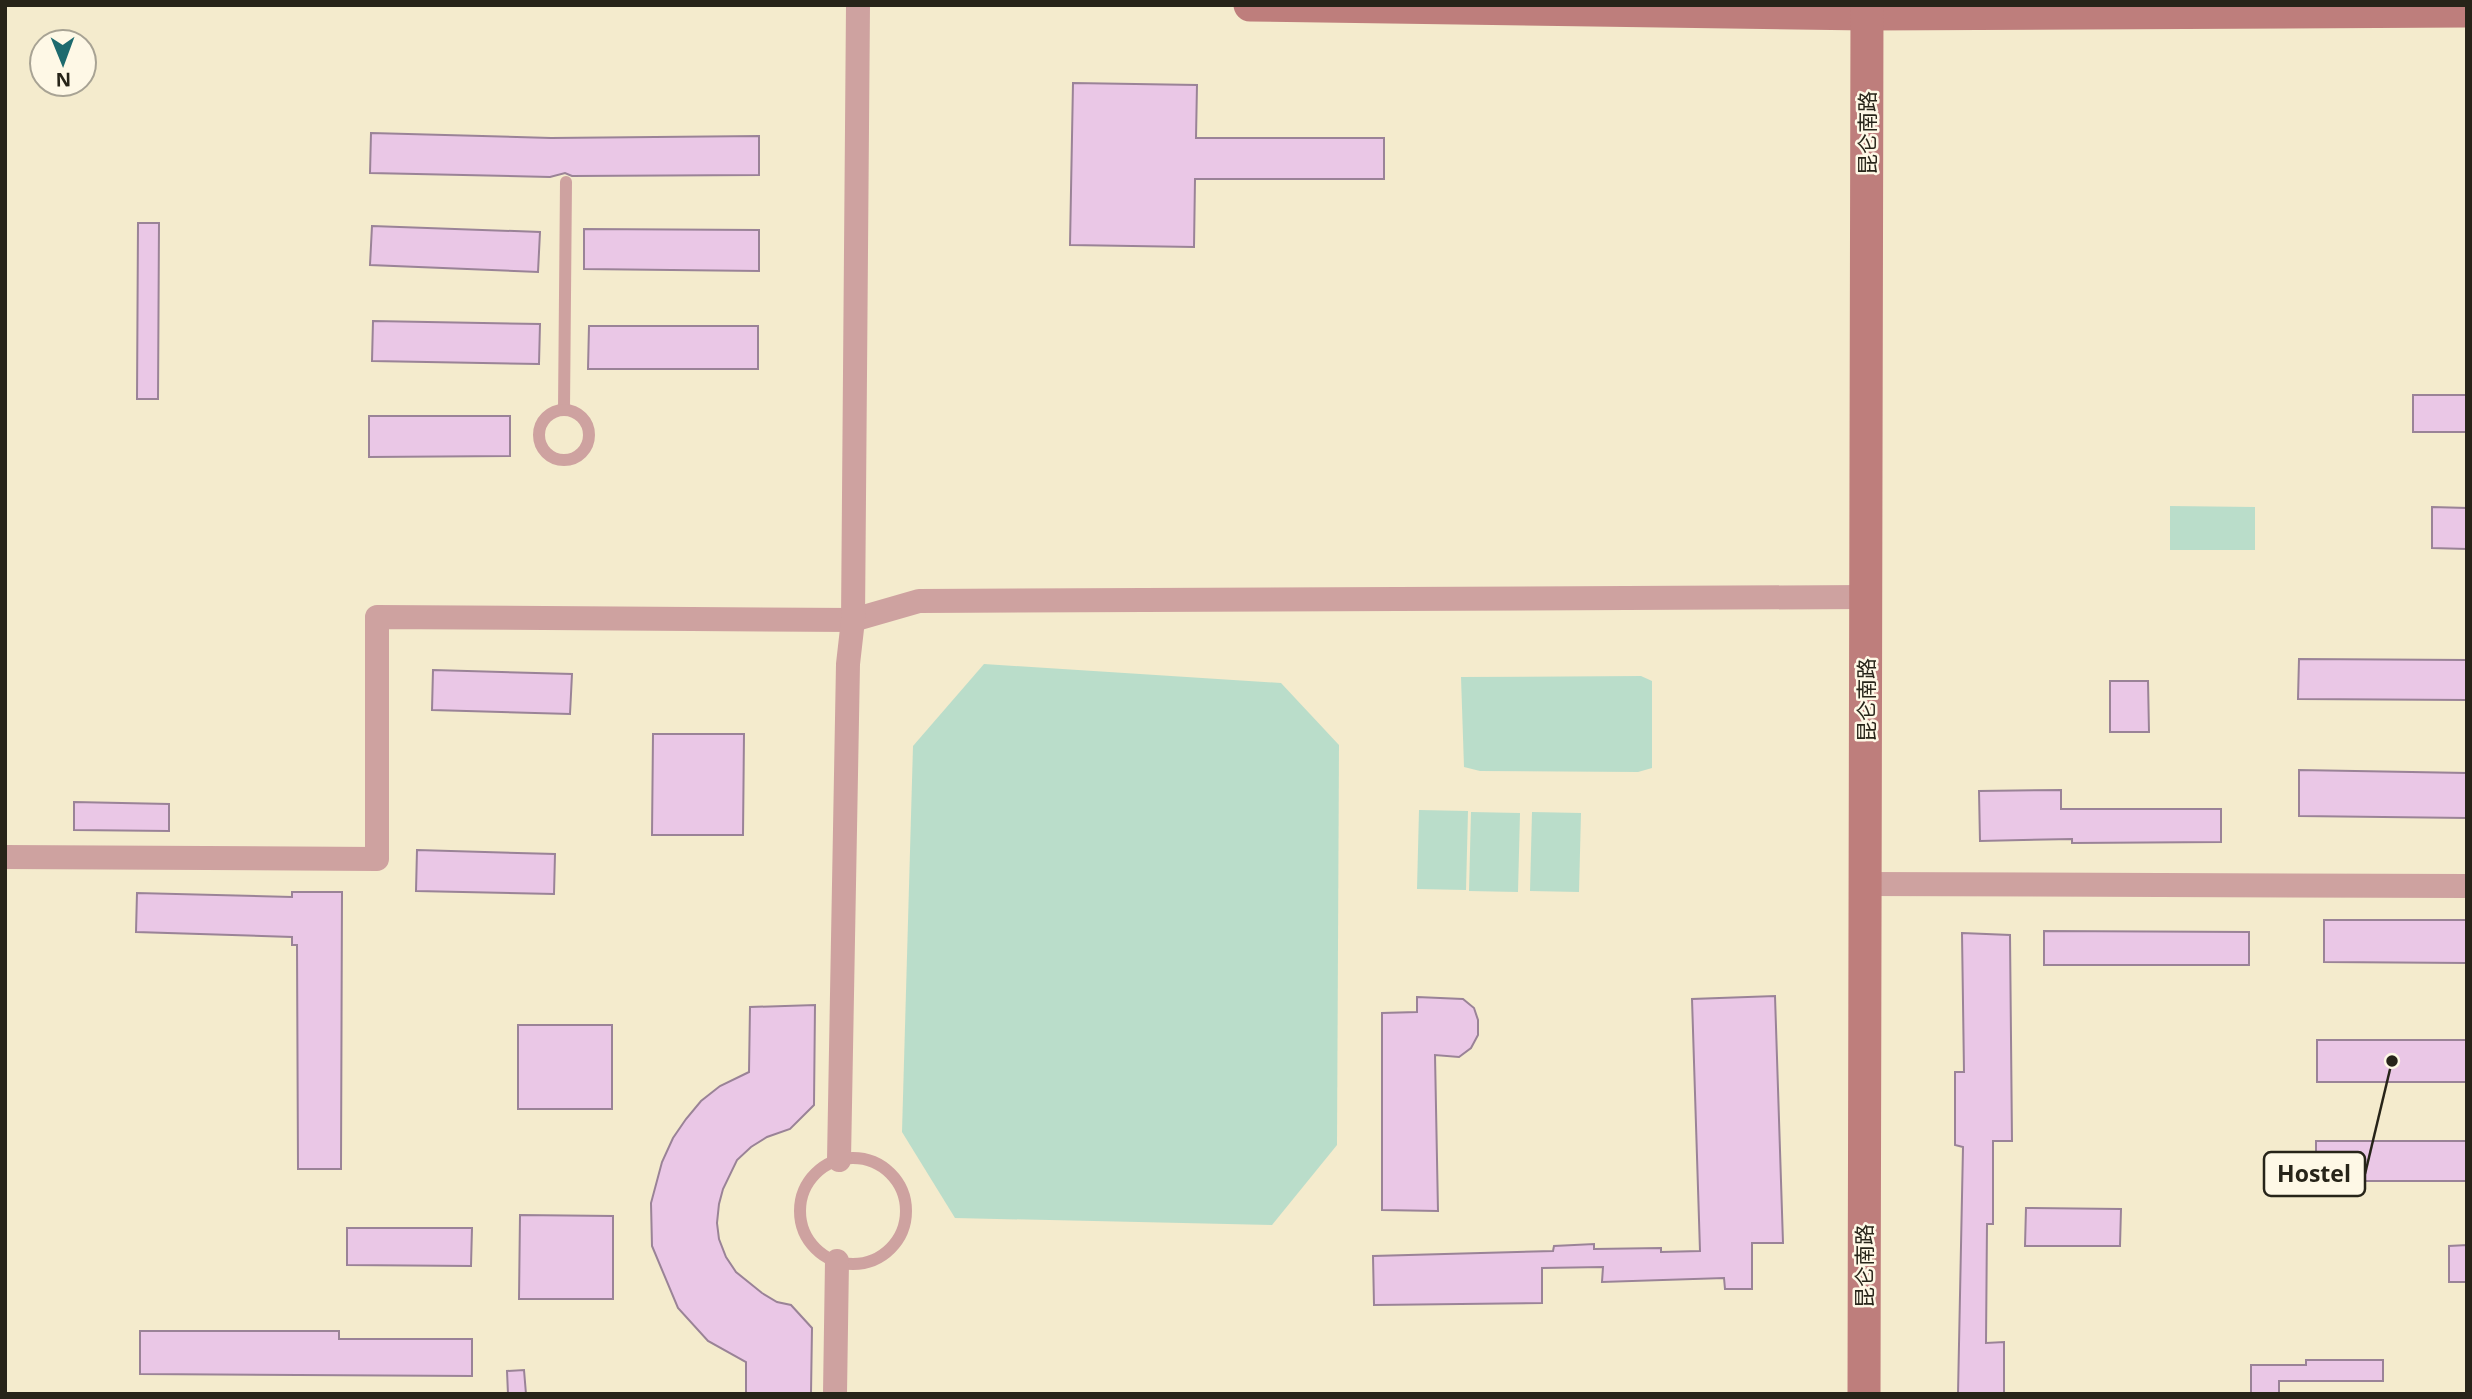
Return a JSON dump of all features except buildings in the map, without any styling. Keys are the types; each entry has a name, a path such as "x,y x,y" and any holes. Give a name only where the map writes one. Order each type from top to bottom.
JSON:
{"main road":[{"path":"1250,5 2467,11"},
{"name":"昆仑南路","path":"1864,1394 1867,10"}],"street":[{"path":"839,1160 848,664 853,620 858,5"},
{"path":"5,857 377,859 377,617 853,620 919,601 1867,597"},
{"path":"1865,884 2467,886"},
{"path":"835,1394 838,1261"}],"lane":[{"path":"564,409 566,182"},
{"path":"564,409 583,417 589,436 582,453 573,459 563,460 545,453 538,434 540,424 546,416 564,409"},
{"path":"854,1157 874,1161 892,1173 903,1190 907,1211 903,1231 891,1249 873,1261 853,1264 838,1261 815,1248 803,1231 799,1210 804,1190 815,1172 833,1161 854,1157"}],"green space":[{"path":"2170,506 2255,507 2255,550 2170,550"},
{"path":"984,664 1281,683 1339,745 1337,1145 1272,1225 955,1218 902,1132 913,746"},
{"path":"1641,676 1652,681 1652,768 1638,772 1480,771 1464,767 1461,677"},
{"path":"1419,810 1468,811 1466,890 1417,889"},
{"path":"1471,812 1520,813 1518,892 1469,891"},
{"path":"1532,812 1581,813 1579,892 1530,891"}],"place":[{"name":"Hostel","path":"2392,1061"}]}
